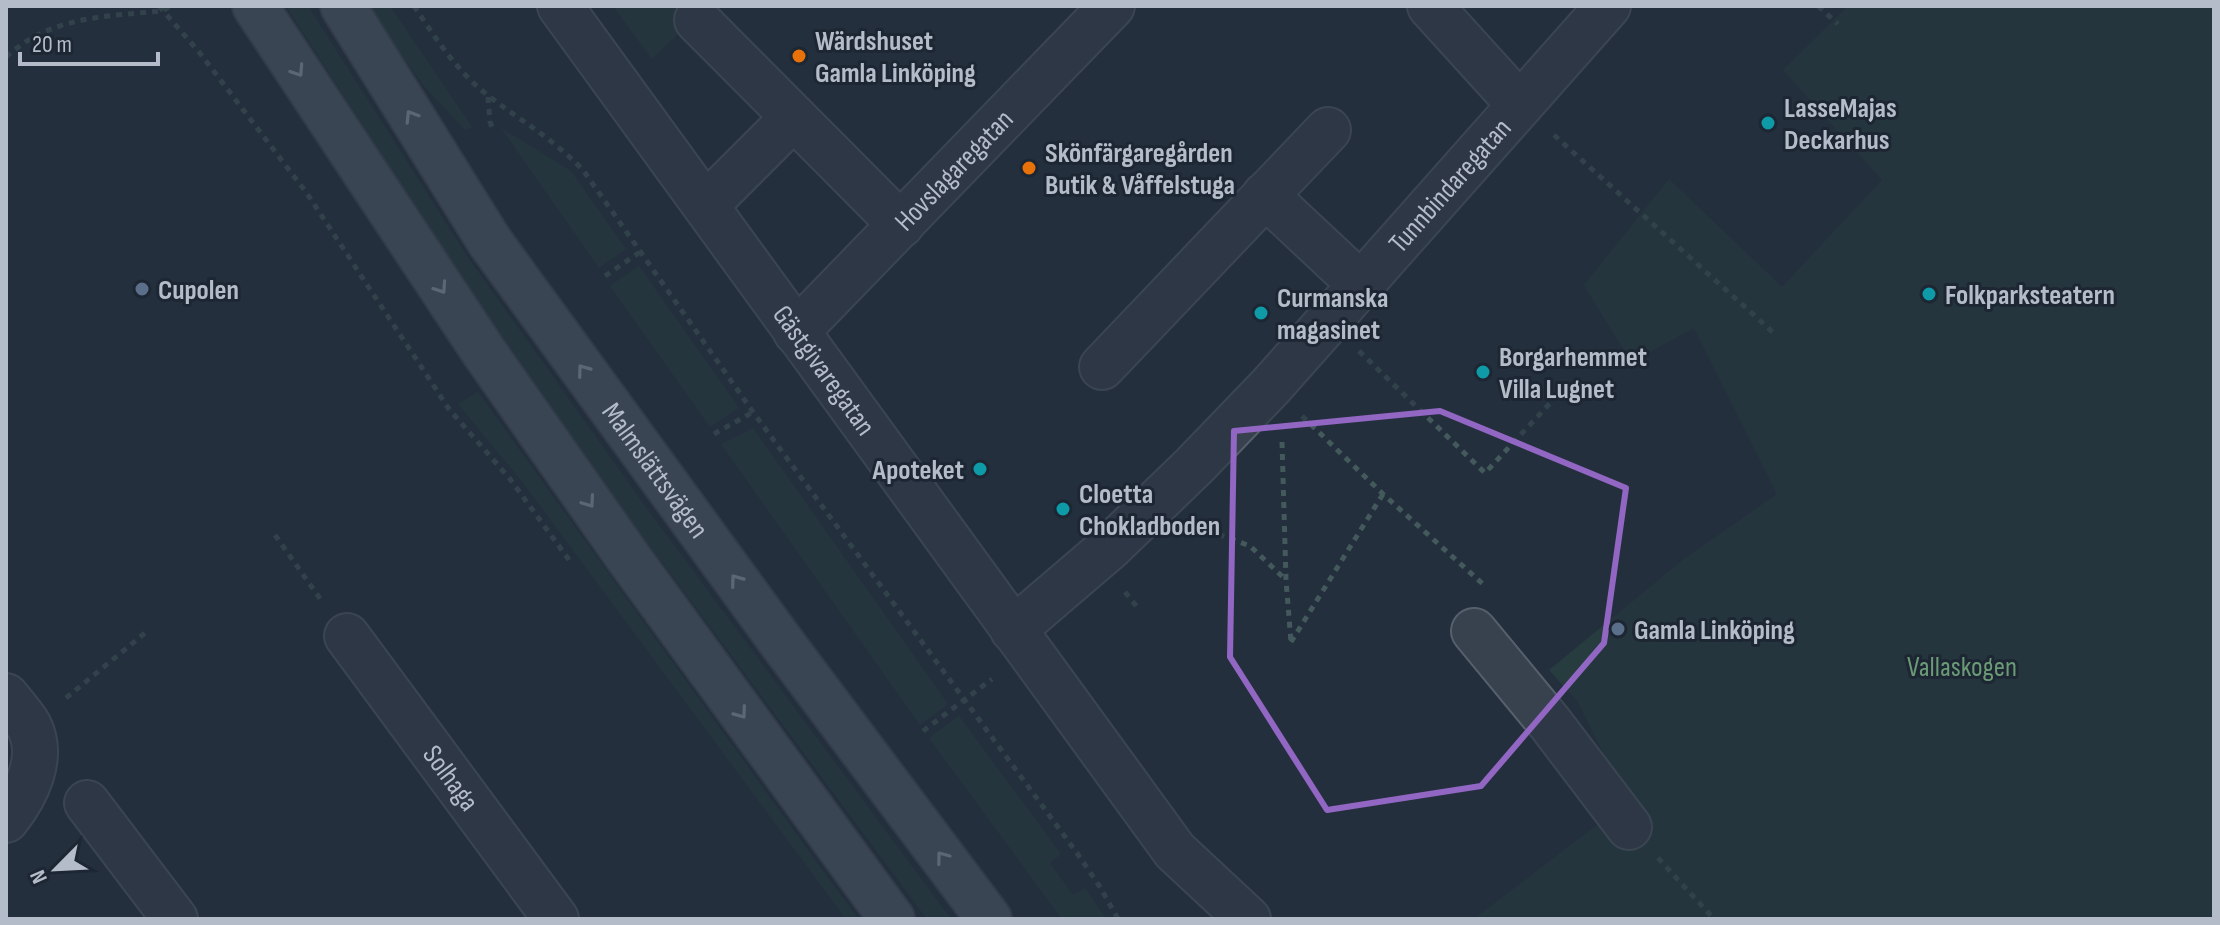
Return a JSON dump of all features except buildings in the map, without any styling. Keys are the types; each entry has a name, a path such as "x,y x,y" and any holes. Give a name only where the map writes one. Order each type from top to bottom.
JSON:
{"main road":[{"path":"255,6 484,352 630,560 892,919"},
{"name":"Malmslättsvägen","path":"343,6 490,242 782,643 989,919"}],"street":[{"name":"Gästgivaregatan","path":"560,6 1175,851 1248,919"},
{"name":"Hovslagaregatan","path":"796,332 1112,6"},
{"path":"1430,6 1519,104"},
{"name":"Tunnbindaregatan","path":"1020,641 1104,552 1271,386 1608,6"},
{"path":"697,20 901,225"},
{"path":"706,205 793,118"},
{"path":"1102,367 1328,130"},
{"path":"1265,195 1360,284"},
{"path":"1484,612 1550,723 1629,827"},
{"name":"Solhaga","path":"347,636 556,919"},
{"path":"6,696 30,727 35,749 34,766 26,789 6,820"},
{"path":"87,803 175,919"}],"path":[{"path":"6,57 32,37 64,25 171,6"},
{"path":"414,6 460,69 488,96 537,128 583,170 753,412 1077,853 1118,919"},
{"path":"1818,6 1838,24"},
{"path":"160,8 199,52 306,192 449,409 510,479 575,567"},
{"path":"488,96 494,132"},
{"path":"1519,104 1776,335"},
{"path":"605,276 640,252"},
{"path":"1328,320 1485,473 1566,386"},
{"path":"1271,386 1281,428 1291,642 1383,494"},
{"path":"1271,386 1383,494 1484,612"},
{"path":"714,434 753,412"},
{"path":"1147,511 1214,531 1250,546 1286,580"},
{"path":"275,535 347,636"},
{"path":"923,731 963,700 1020,641"},
{"path":"1629,827 1714,919"}],"highlighted area":[{"path":"1440,411 1626,488 1604,643 1481,786 1327,810 1230,657 1234,431"}],"green space":[{"path":"286,6 308,6 467,256 645,506 951,919 927,919 630,519 454,267"},
{"path":"368,6 390,6 472,127 465,130 422,84"},
{"path":"613,6 707,6 652,59"},
{"name":"Vallaskogen","path":"1848,6 2214,6 2214,919 1474,919 1627,802 1578,702 1549,670 1684,559 1777,494 1694,328 1631,362 1584,285 1669,179 1782,287 1882,180 1783,70"},
{"path":"501,128 571,171 626,249 599,268"},
{"path":"639,266 739,408 710,427 610,286"},
{"path":"478,392 859,919 846,919 524,484 458,404"},
{"path":"753,428 948,704 920,725 721,444"},
{"path":"959,716 1061,854 1050,863 1073,895 1085,888 1106,919 1062,919 929,738"}],"place":[{"name":"Wärdshuset Gamla Linköping","path":"799,56"},
{"name":"LasseMajas Deckarhus","path":"1768,123"},
{"name":"Skönfärgaregården Butik & Våffelstuga","path":"1029,168"},
{"name":"Cupolen","path":"142,289"},
{"name":"Folkparksteatern","path":"1929,294"},
{"name":"Curmanska magasinet","path":"1261,313"},
{"name":"Borgarhemmet Villa Lugnet","path":"1483,372"},
{"name":"Apoteket","path":"980,469"},
{"name":"Cloetta Chokladboden","path":"1063,509"},
{"name":"Gamla Linköping","path":"1618,629"}]}
